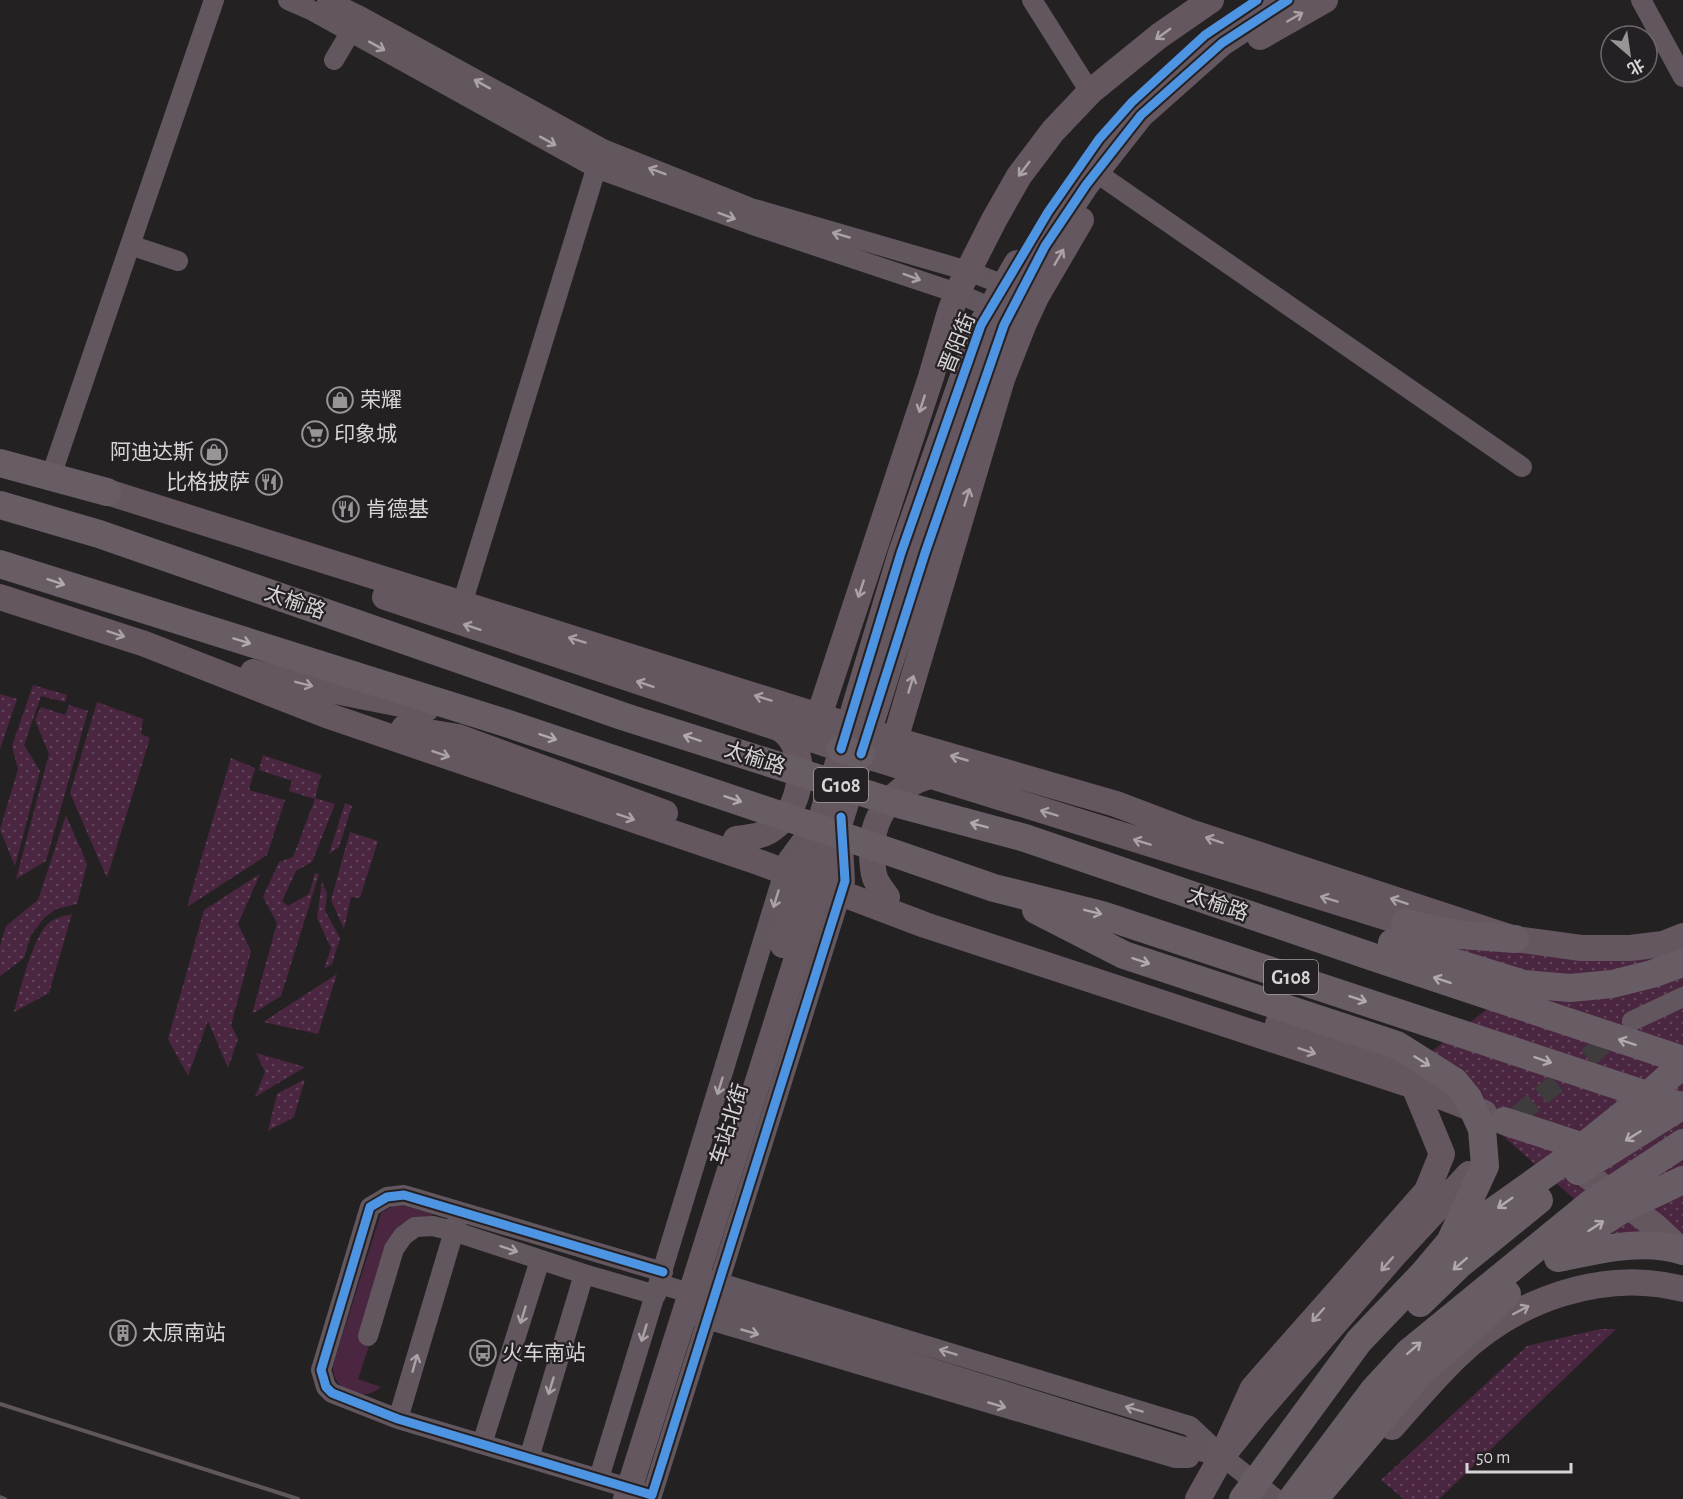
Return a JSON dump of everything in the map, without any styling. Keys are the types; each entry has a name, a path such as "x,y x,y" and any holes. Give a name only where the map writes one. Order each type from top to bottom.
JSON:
{"highway":[{"path":"0,463 108,492"},
{"path":"0,493 99,534"},
{"name":"太榆路","path":"0,505 99,534 625,717 902,805 1025,838 1683,1062"},
{"name":"G108","path":"0,564 512,725 994,888 1102,915 1683,1106"},
{"path":"1025,838 1233,893 1524,984 1570,988 1612,984 1683,963"},
{"path":"994,888 1124,955 1397,1046 1454,1081 1468,1098 1482,1129 1485,1166 1450,1242 1423,1275 1359,1341 1243,1499"},
{"path":"1405,923 1461,935 1515,939"},
{"path":"1450,1242 1574,1154 1654,1090 1683,1062"},
{"path":"1257,1499 1353,1370 1458,1265 1569,1176 1683,1106"},
{"path":"1504,1121 1612,1157 1683,1189"},
{"path":"1292,1499 1374,1390 1409,1352 1590,1204 1683,1143"},
{"path":"1314,1499 1421,1372 1464,1335 1541,1261 1626,1207 1683,1180"},
{"path":"1541,1261 1627,1245 1671,1247 1683,1251"}],"main road":[{"path":"819,716 957,293 1019,176 1053,131 1090,92 1159,36 1211,0"},
{"name":"晋阳街","path":"669,1287 699,1244 851,751 925,554 1004,325 1045,246 1136,109 1205,35 1257,0"},
{"name":"晋阳街","path":"1136,109 1222,43 1288,0"},
{"path":"895,740 1002,379 1036,297 1098,192 1137,143 1172,106 1251,42 1325,0"},
{"path":"108,492 895,740 1116,804 1187,831 1515,939 1581,948 1601,948 1664,944 1683,936"},
{"path":"108,492 218,542 780,729 1405,923"},
{"path":"0,597 145,644 326,715 750,859 925,925 1414,1086 1504,1121 1546,1145 1655,1226 1683,1251"},
{"path":"145,644 310,686 512,725"},
{"path":"326,715 458,737 627,798 1033,953 1363,1050 1394,1065 1414,1086 1442,1154 1427,1191 1253,1388 1222,1456 1198,1499"},
{"path":"736,839 759,836 776,827 793,805 800,764 790,738 780,729"},
{"path":"887,897 875,878 872,862 872,834 882,811 896,793 914,780 930,776"},
{"path":"1222,1456 1364,1290 1469,1174"},
{"path":"1333,1499 1379,1440 1458,1355 1522,1309 1568,1290 1617,1282 1667,1284 1683,1289"},
{"path":"617,1499 669,1287"},
{"path":"626,1499 669,1287"}],"street":[{"path":"51,476 214,0"},
{"path":"288,0 355,24 600,159 756,226 957,293 1024,323"},
{"path":"327,0 355,24"},
{"path":"1032,0 1090,92"},
{"path":"1641,0 1683,76"},
{"path":"334,60 355,24"},
{"path":"600,159 751,208 968,271 1036,297"},
{"path":"462,604 600,159"},
{"path":"1107,180 1522,467"},
{"path":"130,245 178,261"},
{"path":"832,814 816,870 714,1298 652,1495 398,1419 332,1393 326,1387 321,1370 370,1207 387,1197 404,1195 461,1211 669,1287 1175,1458 1222,1456"},
{"path":"592,1476 669,1287 816,870"},
{"path":"1632,1021 1683,997"},
{"path":"398,1419 453,1231 461,1211"},
{"path":"368,1336 394,1248 403,1236 415,1227 433,1226 584,1274 669,1287 714,1298 1093,1415 1184,1439 1222,1456"},
{"path":"482,1444 540,1260"},
{"path":"529,1458 584,1274"},
{"path":"669,1287 1190,1426 1222,1456 1276,1499"}],"shaded area":[{"path":"33,685 67,695 65,702 41,696 24,745 40,771 15,866 0,830 18,769 12,746"},
{"path":"0,694 17,699 0,749"},
{"path":"97,702 143,719 141,734 150,738 107,878 70,793"},
{"path":"69,705 88,711 46,861 16,879 49,754 35,720 41,707 65,715"},
{"path":"263,755 321,775 315,798 335,804 312,862 296,871 282,901 288,906 309,894 315,873 319,874 281,996 252,1014 277,923 263,897 279,862 293,857 315,799 289,791 292,781 259,770"},
{"path":"231,758 255,768 249,790 285,800 267,855 187,907"},
{"path":"345,803 352,806 339,847 329,854"},
{"path":"66,815 87,864 77,904 56,909 44,918 31,935 24,958 0,976 0,946 6,926 38,900"},
{"path":"350,832 378,841 360,898 351,897 344,929 331,900"},
{"path":"260,874 238,924 251,951 231,1025 238,1039 228,1068 208,1021 188,1076 168,1039 204,910"},
{"path":"322,881 327,894 325,911 340,938 332,964 324,969 331,948 317,918"},
{"path":"72,914 49,993 14,1012 38,938 50,922"},
{"path":"1439,942 1644,959 1683,955 1683,1240 1617,1237 1494,1128 1432,1051 1511,991"},
{"path":"337,974 318,1034 263,1022"},
{"path":"256,1053 305,1067 255,1097 265,1072"},
{"path":"305,1079 294,1117 268,1131 277,1094"},
{"path":"402,1205 433,1214 431,1219 410,1223 358,1379 381,1387 365,1394 349,1392 337,1381 333,1365 381,1213 393,1206"},
{"path":"1600,1329 1616,1329 1439,1499 1404,1499 1381,1480 1527,1346"}],"tunnel":[{"path":"1518,1115 1621,1030"}],"railway":[{"path":"0,1404 298,1499"},
{"path":"0,1497 5,1499"}],"cycle path":[{"path":"841,749 901,553 981,325 1048,212 1099,139 1132,102 1205,35 1257,0"},
{"path":"861,754 925,553 1004,325 1045,246 1086,185 1141,115 1222,43 1288,0"},
{"path":"663,1272 404,1195 387,1197 370,1207 321,1370 326,1387 332,1393 398,1419 652,1495 845,881 841,817"}],"place":[{"name":"荣耀","path":"340,400"},
{"name":"印象城","path":"315,434"},
{"name":"阿迪达斯","path":"214,452"},
{"name":"比格披萨","path":"269,482"},
{"name":"肯德基","path":"346,509"},
{"name":"太原南站","path":"123,1333"},
{"name":"火车南站","path":"483,1353"}]}
